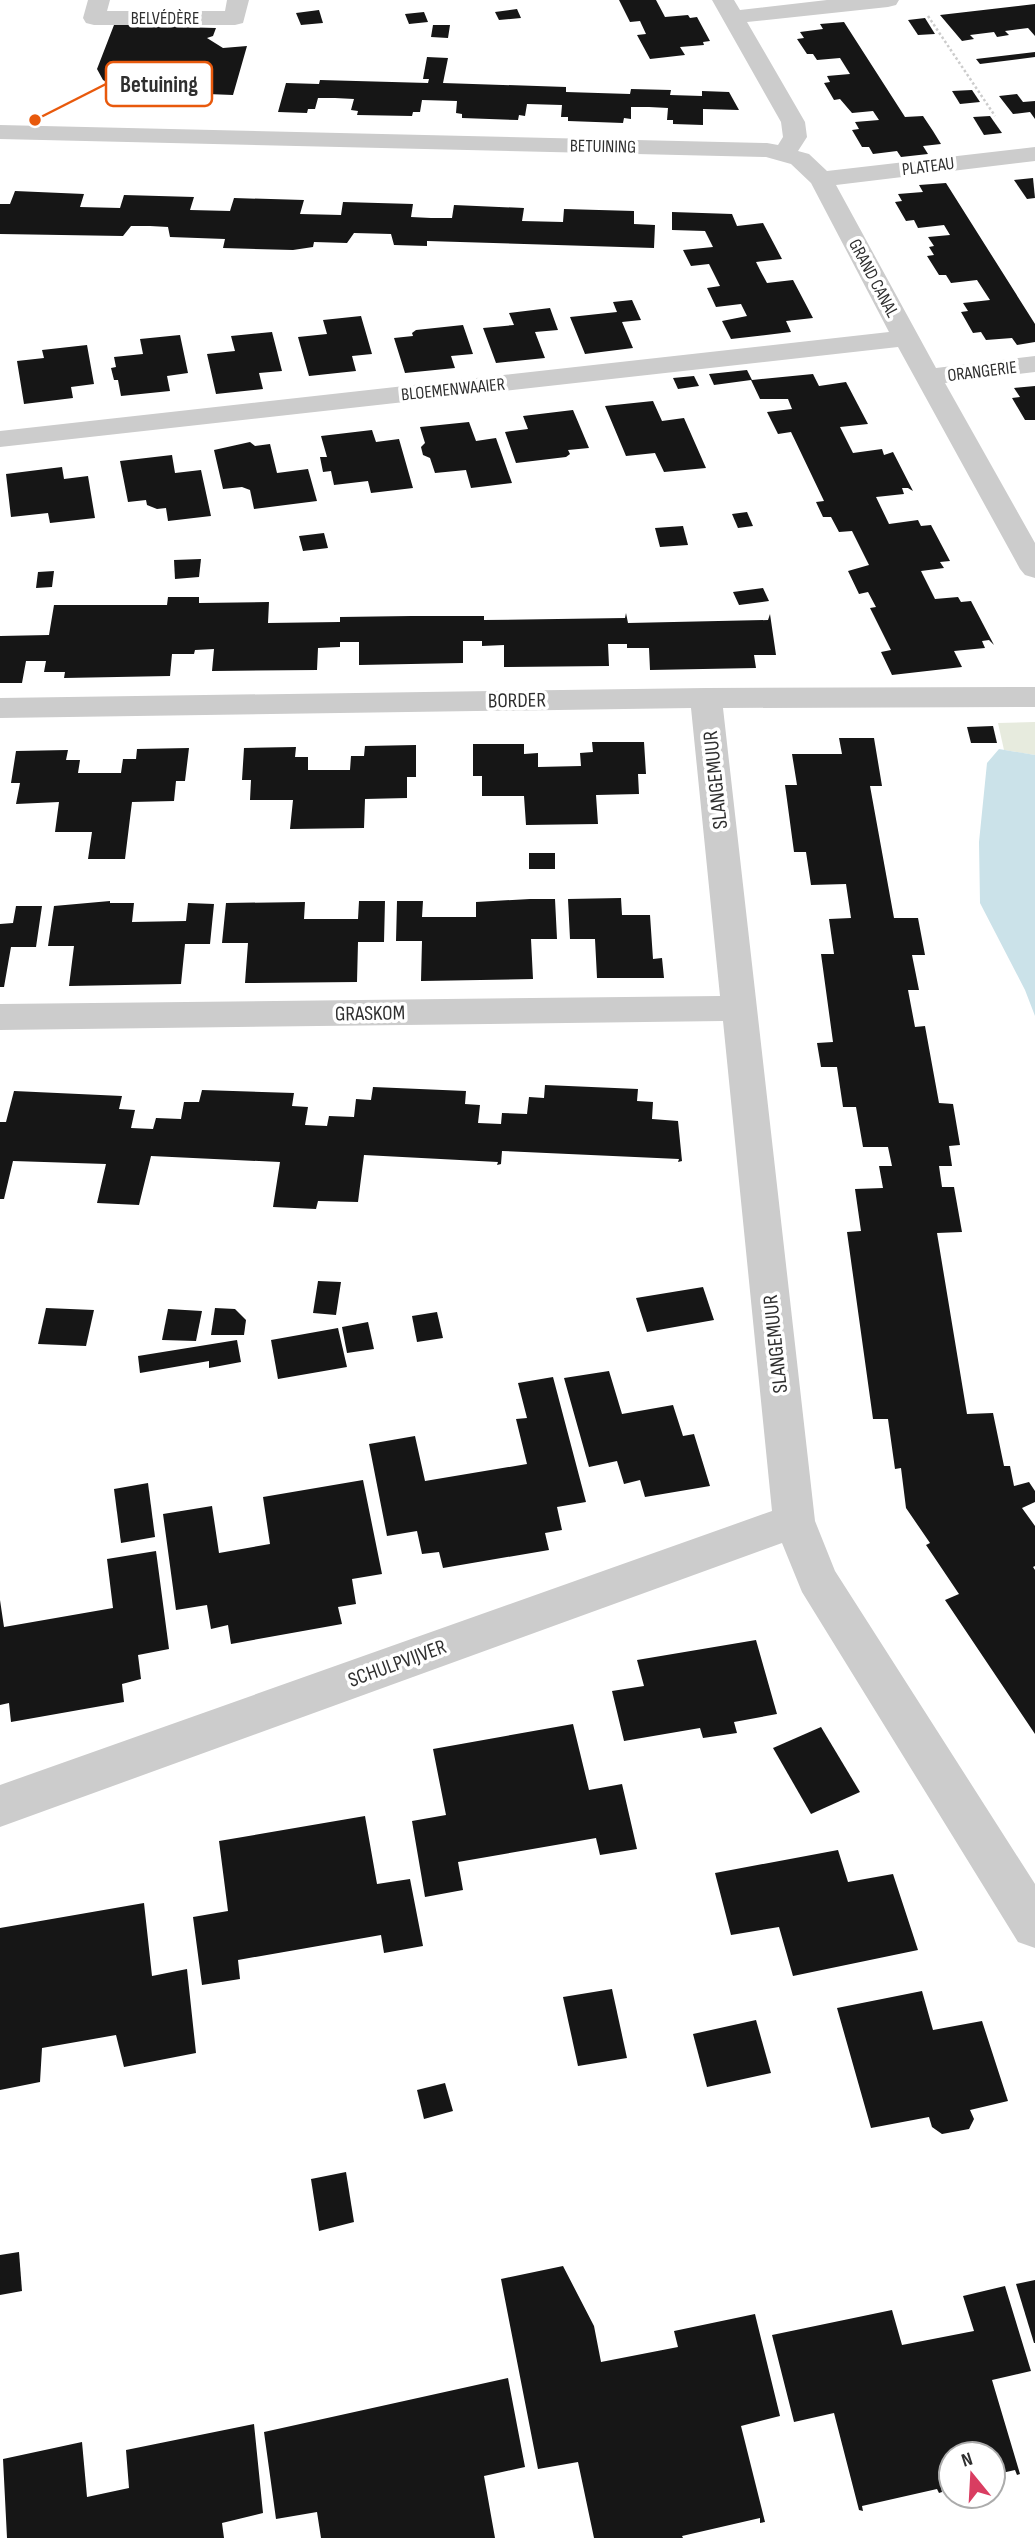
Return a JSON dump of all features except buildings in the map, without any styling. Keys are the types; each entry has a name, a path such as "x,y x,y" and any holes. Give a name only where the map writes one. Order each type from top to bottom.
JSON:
{"street":[{"name":"BELVÉDÈRE","path":"99,0 94,18 235,18 238,0"},
{"path":"785,153 793,144 793,122 728,8 888,0"},
{"name":"BETUINING","path":"0,132 767,150 785,153"},
{"name":"GRAND CANAL","path":"785,153 800,159 821,179 1035,569"},
{"name":"PLATEAU","path":"821,179 1028,154"},
{"name":"BLOEMENWAAIER","path":"0,439 906,338"},
{"name":"ORANGERIE","path":"929,377 1035,364"},
{"name":"BORDER","path":"0,708 1035,696"},
{"name":"SLANGEMUUR","path":"706,698 794,1521 817,1579 1035,1926"},
{"name":"GRASKOM","path":"0,1017 740,1008"},
{"name":"SCHULPVIJVER","path":"0,1806 794,1521"}],"path":[{"path":"924,11 1028,154"}],"shaded area":[{"path":"1035,722 1035,755 1004,750 998,723"}],"water":[{"path":"999,749 1035,755 1035,1016 1025,990 980,903 979,842 987,763"}],"place":[{"name":"Betuining","path":"35,120"}]}
